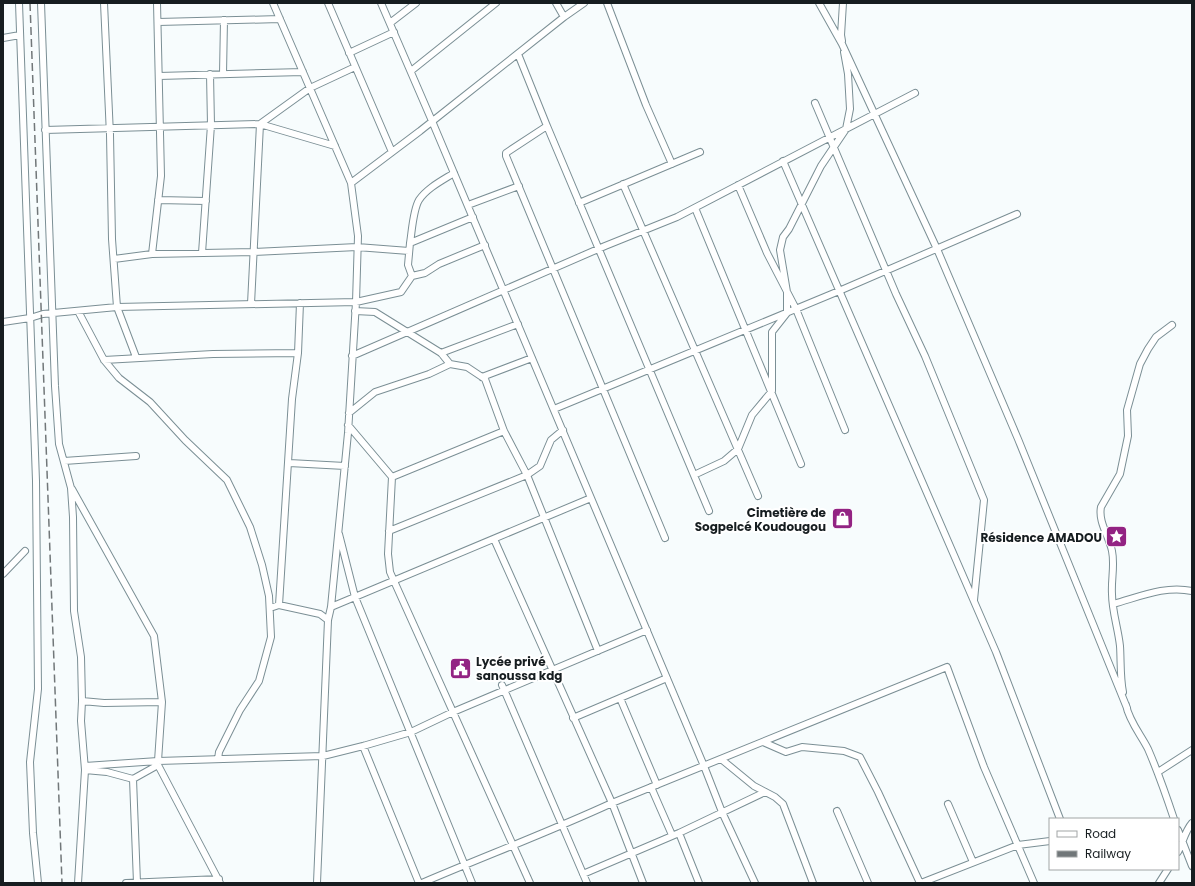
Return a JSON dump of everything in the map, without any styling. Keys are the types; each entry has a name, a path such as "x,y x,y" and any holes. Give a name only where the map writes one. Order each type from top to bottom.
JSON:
{"street":[{"path":"19,3 36,481 38,681 30,762 33,833 38,883"},
{"path":"41,3 55,386 59,444 71,488 73,517 74,611 81,657 82,721 85,768 78,883"},
{"path":"104,3 117,307 136,357"},
{"path":"152,254 161,176 157,3"},
{"path":"273,3 351,183 358,236 356,302 345,466 331,607 328,620 317,883"},
{"path":"328,3 392,152"},
{"path":"381,3 563,430 722,812 755,883"},
{"path":"390,23 416,3"},
{"path":"411,71 496,3"},
{"path":"556,3 564,17"},
{"path":"351,183 584,3"},
{"path":"607,3 646,106 672,164"},
{"path":"819,3 842,44 937,249 1018,439 1126,708 1158,772 1174,818"},
{"path":"694,475 724,461 738,449 752,415 772,391 772,332 787,313 787,292 780,250 783,237 789,229 821,166 846,128 850,109 848,74 841,35 843,3"},
{"path":"158,22 280,19"},
{"path":"223,74 224,20"},
{"path":"349,54 394,32"},
{"path":"3,38 20,36"},
{"path":"518,54 709,511"},
{"path":"260,124 310,88 355,67"},
{"path":"159,76 302,72"},
{"path":"202,253 211,125 210,74"},
{"path":"352,356 599,249 677,217 914,93"},
{"path":"814,103 886,271 925,356 984,500 974,602"},
{"path":"45,130 260,124 335,146"},
{"path":"251,304 260,124"},
{"path":"547,126 506,153 506,156 665,538"},
{"path":"579,203 700,152"},
{"path":"783,161 996,652 1060,818"},
{"path":"412,276 408,265 416,206 420,199 431,189 454,173"},
{"path":"623,184 758,496"},
{"path":"738,185 767,253 796,309 845,430"},
{"path":"468,205 519,186"},
{"path":"158,200 206,201"},
{"path":"695,208 801,464"},
{"path":"554,409 787,313 1017,214"},
{"path":"410,243 473,217"},
{"path":"3,322 52,314 117,307 356,302 401,292 412,276 426,273 439,264 485,245"},
{"path":"114,259 152,254 254,252 357,247 409,251"},
{"path":"279,604 292,400 298,353 300,304"},
{"path":"78,311 104,360 119,378 150,402 185,440 227,480 250,527 262,564 270,596 271,637 259,681 240,710 219,752 218,759"},
{"path":"355,311 374,312 441,353 450,364"},
{"path":"441,353 518,324"},
{"path":"1126,708 1122,686 1120,645 1111,584 1114,560 1101,520 1100,512 1101,507 1120,474 1128,436 1127,410 1140,364 1156,336 1172,325"},
{"path":"104,360 136,357 298,353"},
{"path":"482,377 532,358"},
{"path":"349,413 375,392 430,374 450,364 467,366 482,377 485,380 504,431 527,475 598,651"},
{"path":"348,425 392,477 388,554 390,572 530,883"},
{"path":"389,531 527,475 540,466 551,440 563,430"},
{"path":"392,477 504,431"},
{"path":"64,461 136,456"},
{"path":"289,463 345,466"},
{"path":"71,488 154,636 162,702 158,763 219,881 126,883"},
{"path":"331,607 591,498"},
{"path":"338,529 355,597 411,732 463,865 472,883"},
{"path":"494,538 612,803 643,883"},
{"path":"3,574 25,551"},
{"path":"1113,604 1160,590 1180,589 1192,591"},
{"path":"270,608 279,604 320,614 328,620"},
{"path":"85,768 218,759 323,756 411,732 504,688 552,671 647,630"},
{"path":"363,746 421,883 562,826 612,803 947,667 984,767 1034,883"},
{"path":"573,718 667,678"},
{"path":"504,688 587,883"},
{"path":"620,698 672,835"},
{"path":"82,701 104,703 162,702"},
{"path":"764,742 786,752 802,746 844,751 860,757 921,883 1018,845 1049,841"},
{"path":"1158,772 1192,750"},
{"path":"721,759 754,786 775,797 783,804 813,883"},
{"path":"85,768 133,779 158,763"},
{"path":"133,779 137,883"},
{"path":"583,874 678,833 765,792"},
{"path":"948,804 973,862"},
{"path":"837,812 868,883"},
{"path":"1192,823 1180,843 1192,866"},
{"path":"678,833 699,883"},
{"path":"1159,883 1167,870"}],"railway":[{"path":"30,3 62,883"}],"place":[{"name":"Cimetière de Sogpelcé Koudougou","path":"842,519"},
{"name":"Résidence AMADOU","path":"1117,537"},
{"name":"Lycée privé sanoussa kdg","path":"460,668"}]}
